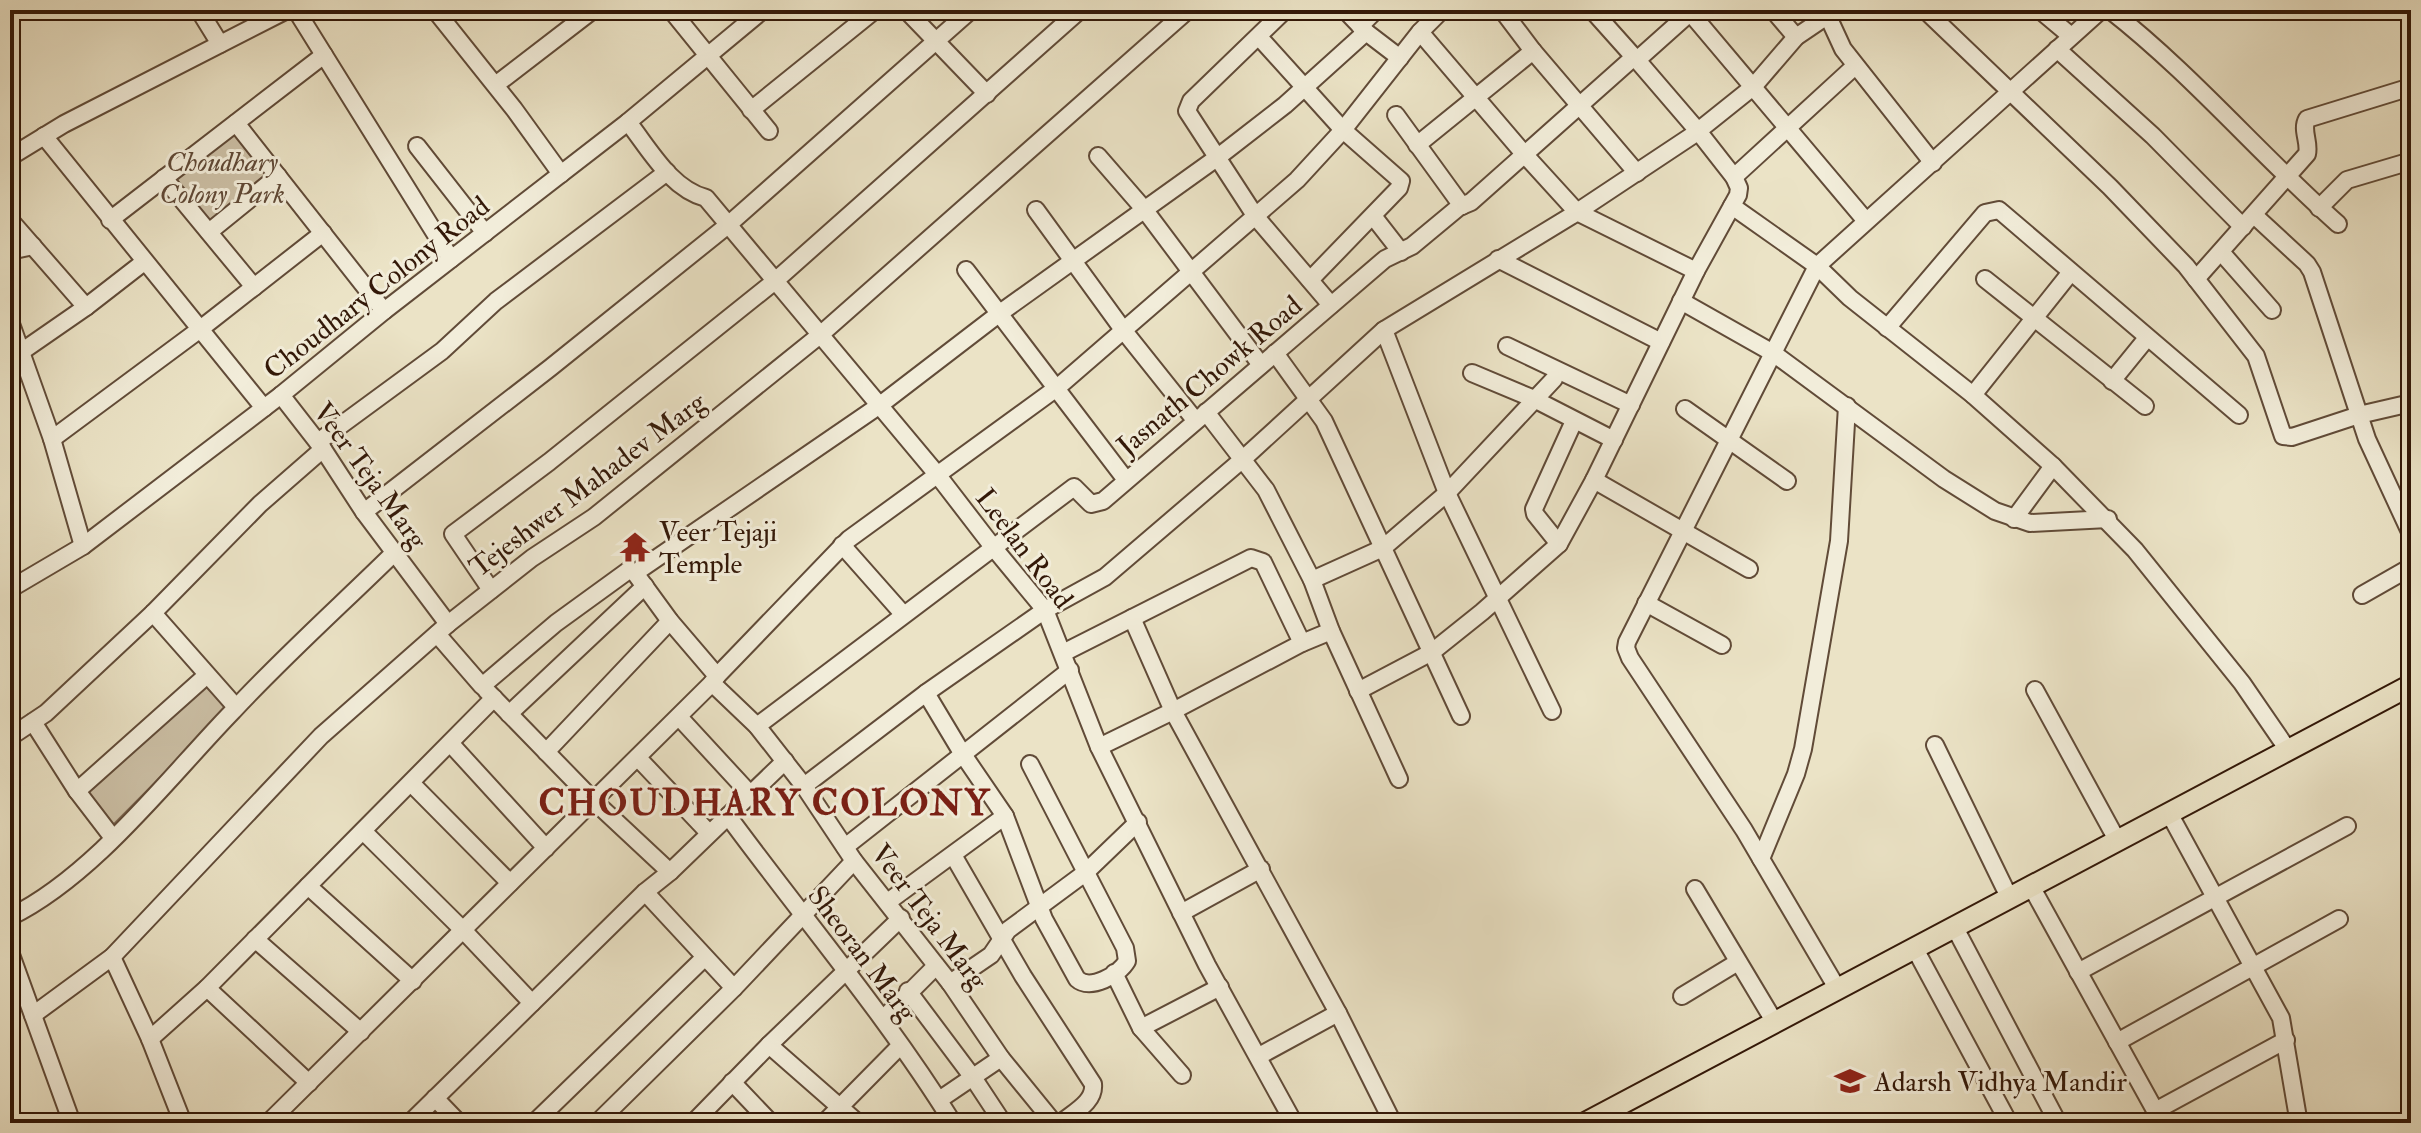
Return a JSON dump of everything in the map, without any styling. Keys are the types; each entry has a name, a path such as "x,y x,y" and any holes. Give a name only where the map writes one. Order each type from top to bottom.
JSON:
{"main road":[{"path":"1585,1123 2411,685"}],"street":[{"path":"199,10 220,44"},
{"path":"10,157 44,136 287,10"},
{"path":"296,10 451,259"},
{"path":"435,10 561,174"},
{"path":"562,10 573,25"},
{"path":"498,83 593,10"},
{"path":"671,10 769,131"},
{"name":"Choudhary Colony Road","path":"11,587 83,546 281,395 628,122 763,10"},
{"path":"751,110 875,10"},
{"path":"906,10 987,94"},
{"path":"364,512 728,225 971,10"},
{"path":"491,590 453,534 549,462 775,281 1080,10"},
{"name":"Tejeshwer Mahadev Marg","path":"33,1015 112,957 321,736 442,629 594,517 821,334 1188,10"},
{"path":"1285,10 1188,107 1189,117 1256,217 1331,305"},
{"path":"1345,10 1363,29 1400,58"},
{"path":"509,714 640,579 880,405 1072,260 1218,157 1306,87 1363,29 1376,10"},
{"path":"268,1123 679,717 842,545 936,473 1058,387 1256,217 1297,180 1343,130 1420,32 1442,10"},
{"path":"1502,10 1637,173"},
{"name":"Jasnath Chowk Road","path":"757,726 1074,487 1086,501 1103,501 1385,259 1401,252 1471,202 1634,57 1592,10"},
{"path":"1773,10 1796,37"},
{"path":"1925,10 2167,243 2256,356 2283,436 2292,437 2359,415 2411,403"},
{"path":"2040,10 2071,36"},
{"path":"1837,988 1761,859 1621,644 1683,532 1817,266 2101,10"},
{"path":"2110,10 2193,84 2338,224"},
{"path":"1358,691 1432,652 1559,544 1594,480 1696,271 1732,206 1739,188 1734,177 1637,60 1690,11 1866,221"},
{"path":"804,786 926,693 1045,610 1105,577 1243,459 1384,330 1577,212 1698,131 1753,87 1796,37 1826,12 1838,41 1855,66 1933,163"},
{"path":"1420,32 1577,212 1696,271"},
{"path":"1259,37 1343,130 1401,181 1399,188 1310,280"},
{"path":"2057,49 2249,221 2307,264 2367,439 2411,534"},
{"path":"1417,145 1533,51"},
{"path":"110,220 324,55"},
{"path":"1734,177 1855,66"},
{"path":"2196,279 2307,154 2304,127 2307,119 2411,87"},
{"path":"1396,115 1462,206"},
{"name":"Leelan Road","path":"628,122 667,172 690,194 706,198 936,473 1045,610 1099,747 1181,913 1294,1123"},
{"path":"236,123 384,311"},
{"path":"44,136 264,408"},
{"path":"417,146 485,233"},
{"path":"1098,156 1144,209 1261,365"},
{"path":"2319,208 2347,180 2411,161"},
{"path":"10,737 33,722 153,613 321,445 442,351 496,301 667,172"},
{"path":"209,232 278,176"},
{"path":"164,178 254,287"},
{"path":"1732,206 1817,266 1887,328 1973,395 2108,519 2242,683 2288,750"},
{"path":"1036,210 1124,331 1243,459 1266,490 1312,580 1331,631 1399,779"},
{"path":"1887,328 1989,210 1999,210 2239,415"},
{"path":"1373,216 1401,252"},
{"path":"10,220 86,307"},
{"path":"52,439 323,233"},
{"path":"10,251 33,246"},
{"path":"2221,252 2272,310"},
{"path":"1498,259 1661,342"},
{"path":"21,352 144,262"},
{"path":"966,270 1126,480"},
{"path":"1973,395 2071,272"},
{"path":"1985,279 2145,406"},
{"path":"1681,301 1773,353 1944,479 1995,511 2030,523 2108,519"},
{"path":"10,321 52,439 83,546"},
{"path":"1384,330 1447,493 1552,711"},
{"path":"2112,381 2147,338"},
{"path":"1507,346 1631,405"},
{"path":"1275,353 1309,396 1332,436 1461,716"},
{"path":"1472,373 1534,399 1614,440"},
{"path":"1312,580 1383,548 1447,493 1554,379"},
{"name":"Veer Teja Marg","path":"281,395 321,445 442,629 488,692 594,801 670,872"},
{"path":"1761,859 1803,749 1839,541 1847,406"},
{"path":"1685,409 1787,481"},
{"path":"1559,544 1534,509 1574,421"},
{"path":"2014,519 2053,466"},
{"path":"1594,480 1749,569"},
{"path":"842,545 903,614"},
{"path":"10,917 48,895 113,838 236,707 394,553"},
{"path":"1063,653 1244,560 1257,558 1263,562 1302,643"},
{"path":"2362,595 2411,567"},
{"path":"150,1039 207,988 450,743 488,692 602,588 629,570 640,579"},
{"name":"Veer Teja Marg","path":"640,579 715,679 785,761 850,854 950,983 1001,1058 1054,1123"},
{"path":"1646,603 1722,645"},
{"path":"153,613 236,707"},
{"path":"1132,618 1173,711 1338,1013 1393,1123"},
{"path":"546,752 670,621"},
{"path":"1099,747 1331,631"},
{"path":"597,1123 734,988 801,915 850,854 962,753 1070,670"},
{"path":"77,791 207,675"},
{"path":"2035,690 2117,840"},
{"path":"926,693 1005,816 1039,908 1077,979 1082,984 1095,983 1125,966 1125,948 1030,764"},
{"path":"679,717 750,794"},
{"path":"33,722 77,791 113,838"},
{"path":"450,743 546,848"},
{"path":"1935,745 2009,897"},
{"path":"638,758 709,833"},
{"path":"410,1123 645,892 670,872 785,761"},
{"path":"411,783 510,883"},
{"path":"2169,813 2281,1018 2297,1123"},
{"name":"Sheoran Marg","path":"728,816 801,915 848,971 953,1123"},
{"path":"889,901 1005,816"},
{"path":"950,983 991,955 1008,930 1085,873 1138,822"},
{"path":"2078,972 2347,826"},
{"path":"363,831 532,1003"},
{"path":"953,855 1023,976 1094,1089 1091,1098 1061,1123"},
{"path":"1181,913 1261,869"},
{"path":"308,886 413,981"},
{"path":"2031,886 2159,1117 2286,1040"},
{"path":"1695,889 1774,1021"},
{"path":"645,892 734,988"},
{"path":"693,1123 901,918"},
{"path":"2117,1042 2339,919"},
{"path":"1954,926 2058,1123"},
{"path":"255,939 361,1032"},
{"path":"1914,947 2009,1123"},
{"path":"10,952 14,972 72,1123"},
{"path":"112,957 150,1039 183,1123"},
{"path":"534,1123 704,958"},
{"path":"1682,996 1738,962"},
{"path":"883,1019 936,966"},
{"path":"1114,973 1141,1028 1182,1075"},
{"path":"1141,1028 1220,987"},
{"path":"207,988 309,1083"},
{"path":"908,991 1003,1123"},
{"path":"1259,1056 1338,1013"},
{"path":"769,1045 858,1123"},
{"path":"824,1123 900,1046"},
{"path":"939,1100 1001,1058"},
{"path":"732,1082 771,1123"},
{"path":"435,1098 459,1123"}],"green space":[{"name":"Choudhary Colony Park","path":"234,129 273,176 208,225 172,181"},
{"path":"202,682 228,709 110,828 87,790"}],"place":[{"name":"Veer Tejaji Temple","path":"635,547"},
{"name":"Adarsh Vidhya Mandir","path":"1850,1081"}],"district":[{"name":"CHOUDHARY COLONY","path":"765,802"}]}
